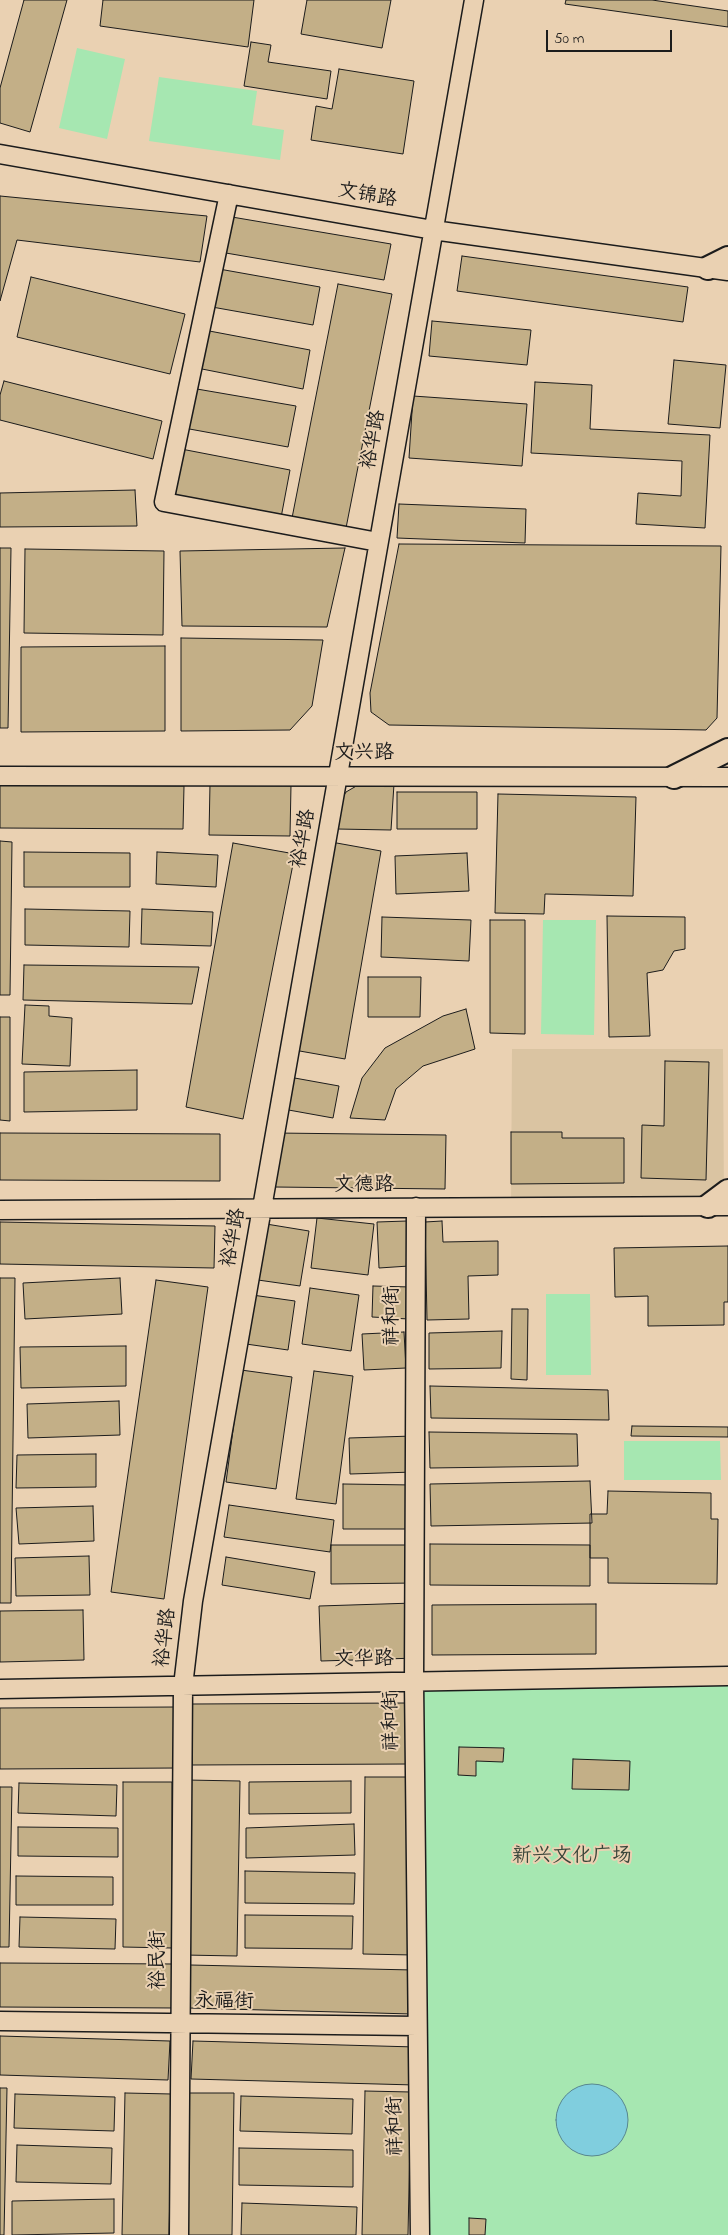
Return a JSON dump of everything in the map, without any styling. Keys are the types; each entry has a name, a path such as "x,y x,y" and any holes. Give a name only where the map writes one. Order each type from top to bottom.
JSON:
{"main road":[{"path":"674,777 728,750"},
{"path":"718,1206 728,1191"}],"street":[{"name":"裕华路","path":"183,1686 193,1601 474,0"},
{"name":"文锦路","path":"0,154 433,230 721,266"},
{"path":"229,194 164,502 378,542"},
{"name":"文兴路","path":"0,776 728,777"},
{"name":"文德路","path":"0,1210 718,1206"},
{"name":"祥和街","path":"416,1208 414,1681 420,2235"},
{"name":"文华路","path":"0,1689 728,1676"},
{"name":"裕民街","path":"179,2235 183,1686"},
{"name":"永福街","path":"0,2022 418,2026"}],"shaded area":[{"path":"512,1049 723,1049 724,1206 511,1207"}],"green space":[{"path":"77,48 125,59 107,139 59,128"},
{"path":"159,77 257,91 252,125 284,130 280,160 149,141"},
{"path":"543,920 596,920 594,1035 541,1034"},
{"path":"546,1294 590,1294 591,1375 546,1375"},
{"path":"624,1441 720,1441 721,1480 624,1480"},
{"name":"新兴文化广场","path":"728,1676 728,2235 420,2235 414,1681"}],"water":[{"path":"592,2084 612,2090 622,2100 628,2120 622,2140 612,2150 592,2156 572,2150 562,2140 556,2120 562,2100 572,2090"}],"building":[{"path":"24,0 67,0 30,132 0,123 0,88"},
{"path":"103,0 254,0 248,47 100,26"},
{"path":"307,0 391,0 382,48 301,34"},
{"path":"566,0 652,0 728,11 728,27 565,4"},
{"path":"251,42 271,45 268,62 331,71 327,99 244,86"},
{"path":"339,69 414,81 403,154 311,140 316,106 332,109"},
{"path":"0,196 207,216 200,262 17,240 0,301"},
{"path":"226,216 391,244 384,280 220,252"},
{"path":"462,256 688,287 683,322 457,291"},
{"path":"219,269 320,287 313,325 212,307"},
{"path":"31,277 185,314 170,374 17,337"},
{"path":"338,284 392,294 346,528 292,518"},
{"path":"432,321 531,330 527,365 429,356"},
{"path":"204,330 310,350 303,389 197,368"},
{"path":"674,360 726,365 720,428 668,424"},
{"path":"4,381 162,421 153,459 0,420 0,395"},
{"path":"535,382 592,385 590,429 710,435 705,528 636,524 638,493 681,496 682,461 531,453"},
{"path":"191,388 296,406 288,447 184,428"},
{"path":"413,396 527,404 522,466 409,458"},
{"path":"176,448 290,470 280,523 165,500"},
{"path":"135,490 137,526 0,527 0,493"},
{"path":"399,504 526,509 525,543 397,538"},
{"path":"399,544 721,546 717,718 706,730 389,725 371,712 370,693"},
{"path":"0,548 11,548 8,728 0,728"},
{"path":"345,548 327,627 182,626 180,551"},
{"path":"25,549 164,551 163,635 24,633"},
{"path":"181,638 323,640 312,706 290,730 181,731"},
{"path":"165,646 165,731 21,732 21,647"},
{"path":"365,781 394,784 391,830 337,829 339,804 346,792"},
{"path":"210,784 291,785 290,836 209,835"},
{"path":"0,785 184,786 183,829 0,828"},
{"path":"397,792 477,792 477,829 397,829"},
{"path":"498,794 636,797 633,896 545,894 544,914 495,913"},
{"path":"0,841 12,842 10,995 0,995"},
{"path":"331,842 381,851 345,1059 294,1050"},
{"path":"233,843 295,854 243,1119 186,1107"},
{"path":"24,852 130,853 130,887 24,887"},
{"path":"157,852 218,855 216,887 156,884"},
{"path":"467,853 469,891 396,894 395,856"},
{"path":"25,909 130,911 129,947 25,945"},
{"path":"142,909 213,912 211,946 141,944"},
{"path":"607,916 685,917 685,949 674,951 663,970 647,973 650,1036 609,1037"},
{"path":"382,917 471,920 469,961 381,957"},
{"path":"490,920 525,920 525,1034 490,1033"},
{"path":"24,965 199,967 192,1004 23,1000"},
{"path":"368,977 421,977 420,1017 368,1017"},
{"path":"25,1005 49,1006 49,1016 72,1018 70,1066 22,1064"},
{"path":"466,1009 475,1049 423,1066 396,1089 385,1120 350,1118 362,1078 385,1048 443,1016"},
{"path":"0,1017 10,1017 10,1121 0,1120"},
{"path":"665,1061 709,1062 706,1180 641,1178 642,1125 664,1126"},
{"path":"137,1070 137,1110 24,1112 24,1072"},
{"path":"289,1077 339,1086 333,1118 283,1109"},
{"path":"511,1132 562,1132 562,1138 624,1138 624,1183 511,1184"},
{"path":"0,1133 220,1134 220,1181 0,1180"},
{"path":"275,1133 446,1135 445,1189 275,1187"},
{"path":"317,1218 374,1224 368,1275 311,1268"},
{"path":"407,1221 409,1266 379,1268 377,1222"},
{"path":"442,1221 443,1242 498,1241 498,1275 468,1276 469,1319 427,1320 425,1222"},
{"path":"0,1222 215,1226 214,1268 0,1264"},
{"path":"260,1223 309,1231 300,1286 251,1279"},
{"path":"728,1246 728,1302 724,1302 724,1325 648,1326 648,1296 615,1297 614,1248"},
{"path":"0,1278 15,1278 11,1603 0,1603"},
{"path":"120,1278 122,1314 25,1319 23,1283"},
{"path":"156,1280 208,1287 164,1599 111,1592"},
{"path":"373,1286 411,1287 409,1319 372,1317"},
{"path":"310,1288 359,1295 351,1351 302,1344"},
{"path":"245,1294 295,1301 288,1350 239,1343"},
{"path":"512,1309 528,1309 527,1380 511,1379"},
{"path":"502,1331 501,1368 429,1369 429,1333"},
{"path":"404,1332 406,1368 364,1370 362,1334"},
{"path":"126,1346 126,1386 21,1388 20,1347"},
{"path":"241,1370 292,1377 276,1489 226,1482"},
{"path":"314,1371 353,1376 336,1504 296,1499"},
{"path":"430,1386 608,1390 609,1420 431,1418"},
{"path":"119,1401 120,1435 28,1438 27,1404"},
{"path":"632,1426 728,1427 728,1437 631,1436"},
{"path":"429,1432 577,1434 578,1466 430,1468"},
{"path":"413,1436 414,1472 350,1474 349,1438"},
{"path":"96,1454 96,1487 16,1488 17,1455"},
{"path":"590,1481 592,1523 431,1526 430,1484"},
{"path":"343,1484 413,1485 413,1529 343,1529"},
{"path":"608,1491 711,1493 711,1519 718,1519 717,1584 608,1583 608,1558 590,1558 590,1514 607,1514"},
{"path":"229,1505 334,1520 330,1552 224,1537"},
{"path":"93,1506 94,1541 19,1544 16,1508"},
{"path":"430,1544 590,1545 590,1586 430,1585"},
{"path":"331,1545 415,1545 415,1583 331,1584"},
{"path":"89,1556 90,1595 16,1596 15,1558"},
{"path":"226,1557 315,1572 310,1599 222,1585"},
{"path":"414,1603 417,1658 321,1661 319,1606"},
{"path":"596,1604 596,1654 432,1655 432,1605"},
{"path":"83,1610 84,1660 0,1662 0,1611"},
{"path":"408,1703 407,1764 192,1765 192,1704"},
{"path":"177,1707 177,1768 0,1769 0,1708"},
{"path":"459,1747 504,1748 503,1762 476,1761 476,1776 458,1775"},
{"path":"573,1759 630,1761 629,1790 572,1789"},
{"path":"365,1777 414,1777 413,1955 363,1954"},
{"path":"186,1780 240,1781 237,1956 184,1955"},
{"path":"351,1781 351,1813 249,1814 249,1782"},
{"path":"123,1782 172,1782 172,1948 123,1947"},
{"path":"19,1783 117,1785 116,1816 18,1813"},
{"path":"0,1787 12,1787 9,1947 0,1947"},
{"path":"354,1824 355,1855 246,1858 246,1828"},
{"path":"18,1827 118,1828 118,1857 18,1856"},
{"path":"245,1871 355,1873 354,1904 245,1903"},
{"path":"16,1876 113,1877 113,1905 16,1905"},
{"path":"245,1915 353,1916 352,1949 245,1948"},
{"path":"20,1917 116,1919 115,1949 19,1947"},
{"path":"0,1963 176,1964 176,2008 0,2007"},
{"path":"190,1965 413,1970 412,2014 189,2008"},
{"path":"0,2036 170,2041 168,2080 0,2075"},
{"path":"193,2041 416,2047 415,2085 191,2079"},
{"path":"0,2088 7,2088 4,2235 0,2235"},
{"path":"365,2091 411,2092 408,2235 362,2235"},
{"path":"125,2093 172,2094 169,2235 122,2235"},
{"path":"186,2093 234,2093 232,2235 184,2235"},
{"path":"15,2094 115,2097 114,2131 14,2128"},
{"path":"241,2096 353,2099 352,2134 240,2131"},
{"path":"17,2145 112,2148 111,2184 16,2182"},
{"path":"239,2148 353,2150 353,2187 239,2185"},
{"path":"114,2199 114,2233 12,2235 12,2201"},
{"path":"242,2203 357,2207 356,2235 241,2235"},
{"path":"469,2218 486,2219 485,2235 469,2235"}]}
